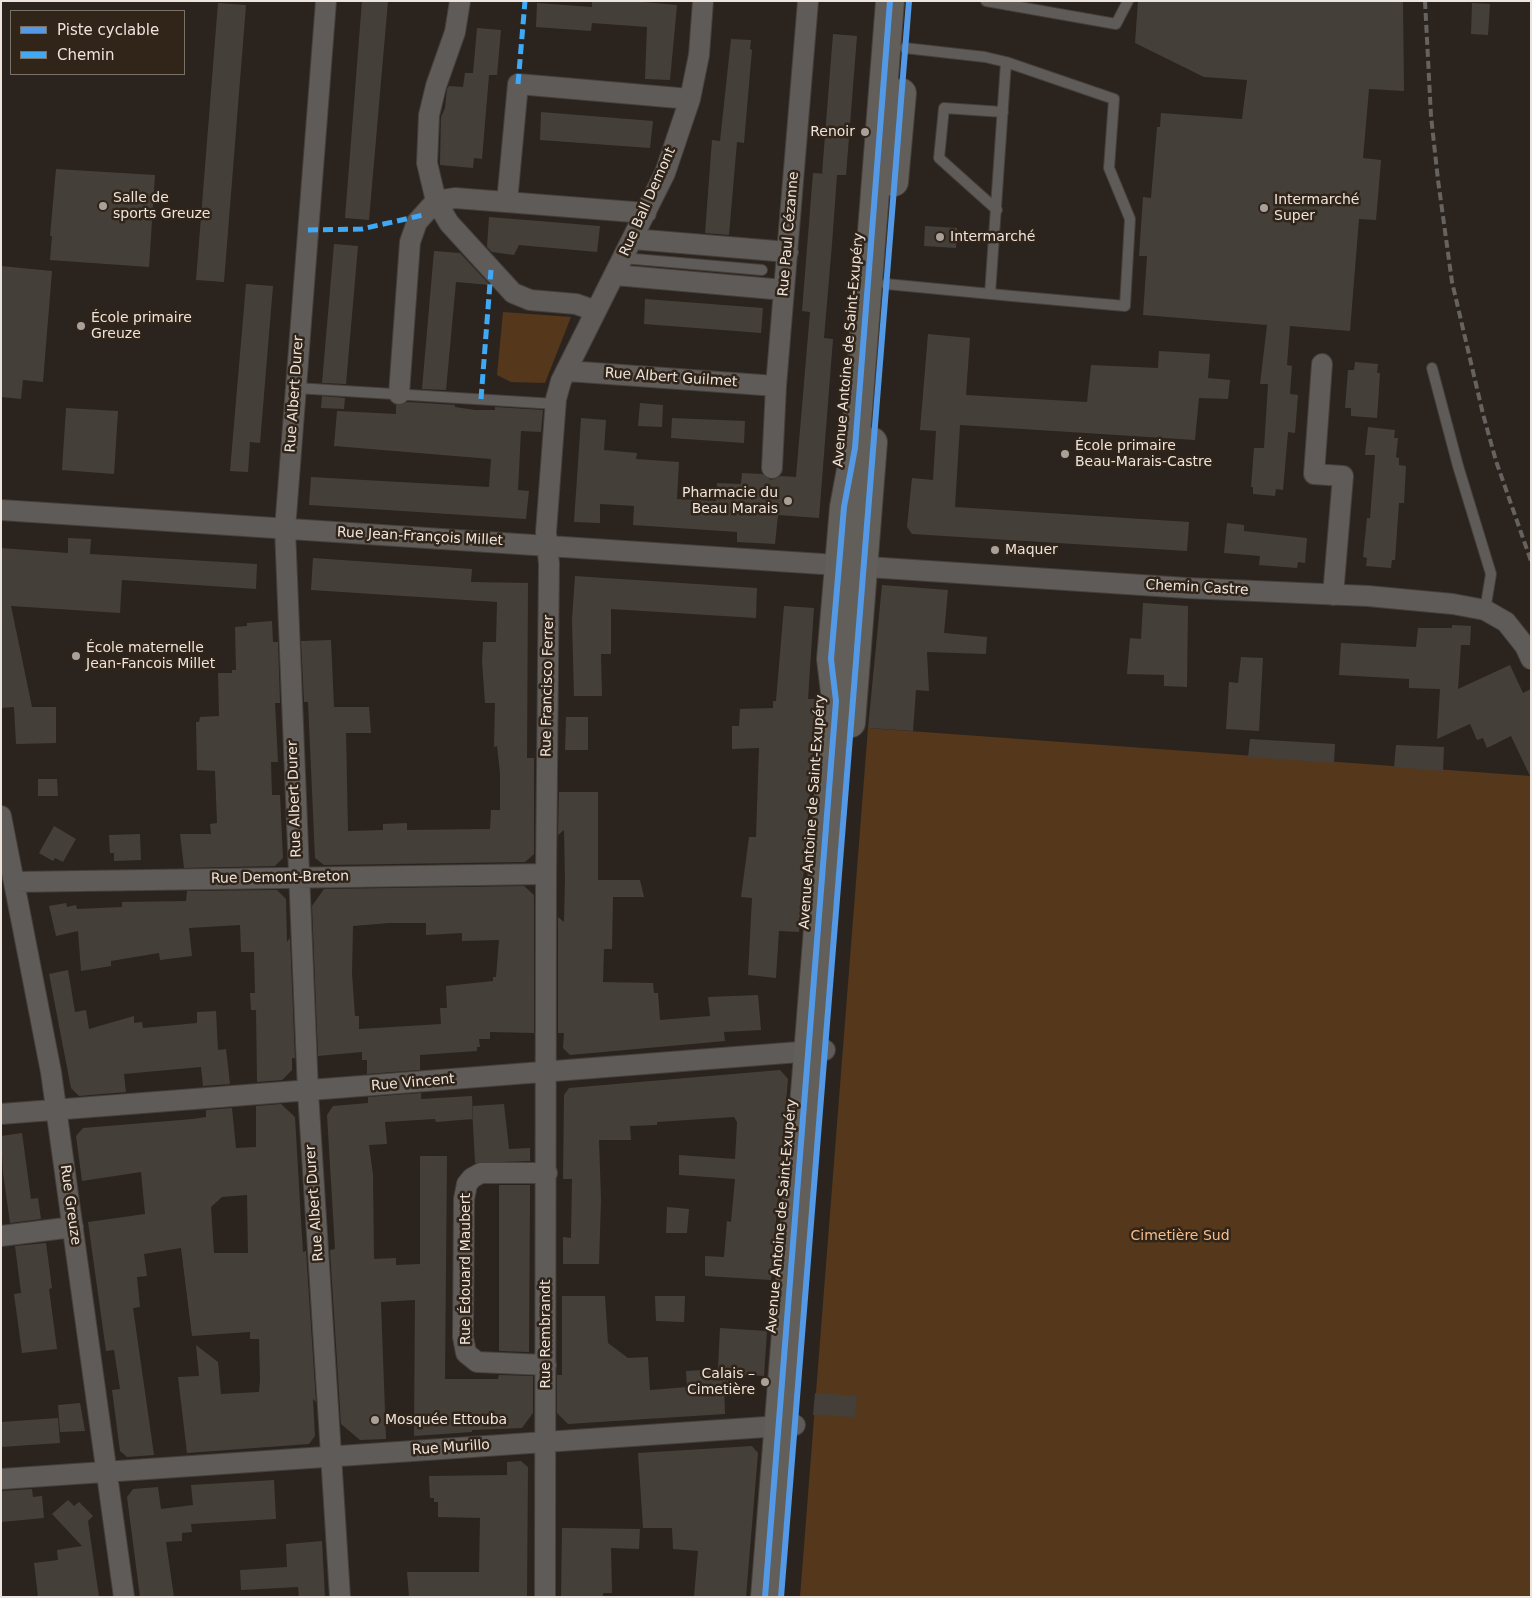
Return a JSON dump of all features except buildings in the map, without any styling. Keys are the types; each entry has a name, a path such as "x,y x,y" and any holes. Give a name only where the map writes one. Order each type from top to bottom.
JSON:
{"main road":[{"name":"Avenue Antoine de Saint-Exupéry","path":"851,564 846,493 855,448 890,1"},
{"name":"Avenue Antoine de Saint-Exupéry","path":"766,1597 787,1425 816,1051 836,701 831,659 851,564 886,284 909,1"},
{"name":"Avenue Antoine de Saint-Exupéry","path":"782,1597 787,1425"}],"street":[{"name":"Rue Albert Durer","path":"326,1 285,529 308,1092 340,1597"},
{"path":"460,1 455,32 436,86 429,115 428,163 436,201 449,223 513,293 530,300 576,304 596,311"},
{"name":"Rue Ball Demont","path":"596,311 665,173 690,98 698,55 703,1"},
{"name":"Rue Paul Cézanne","path":"772,468 776,386 808,1"},
{"path":"507,202 518,84 690,98"},
{"path":"399,394 410,242 417,222 436,201 455,198 646,213"},
{"path":"633,239 788,252"},
{"path":"619,267 784,290"},
{"name":"Rue Francisco Ferrer","path":"547,1071 548,544 546,522 557,389 596,311"},
{"path":"1322,364 1314,474 1343,476 1333,595"},
{"name":"Rue Albert Guilmet","path":"567,371 776,386"},
{"name":"Rue Jean-François Millet","path":"1,510 851,564"},
{"name":"Chemin Castre","path":"851,564 1187,588 1333,595 1453,604 1485,610 1506,622 1525,646 1531,659"},
{"name":"Rue Greuze","path":"1,816 57,1110 124,1597"},
{"name":"Rue Demont-Breton","path":"15,882 546,874"},
{"name":"Rue Vincent","path":"1,1114 308,1092 547,1071 816,1051"},
{"name":"Rue Rembrandt","path":"545,1597 547,1071"},
{"name":"Rue Édouard Maubert","path":"546,1173 480,1173 472,1178 468,1184 464,1199 463,1337 466,1353 477,1362 546,1365"},
{"path":"1,1236 73,1227"},
{"name":"Rue Murillo","path":"1,1479 787,1425"}],"lane":[{"path":"986,1 1116,24 1128,1"},
{"path":"886,284 1125,306 1130,220 1109,168 1114,99 1006,62 985,57 906,48"},
{"path":"990,294 1006,62"},
{"path":"997,210 939,158 944,108 1003,112"},
{"path":"619,267 762,270"},
{"path":"1432,368 1458,466 1491,574 1485,610"},
{"path":"296,388 556,404"}],"green space":[{"path":"503,312 571,317 545,383 511,382 497,375"},
{"name":"Cimetière Sud","path":"868,728 1531,776 1531,1597 800,1597"}],"railway":[{"path":"1425,1 1431,116 1452,282 1496,461 1531,561"}],"marked path":[{"path":"518,84 525,1"},
{"path":"308,230 362,229 423,215"},
{"path":"481,399 491,270"}],"cycle path":[{"path":"765,1597 836,701 831,659 844,507 855,448 890,1"},
{"path":"781,1597 909,1"}],"place":[{"name":"Renoir","path":"865,132"},
{"name":"Salle de sports Greuze","path":"103,206"},
{"name":"Intermarché Super","path":"1264,208"},
{"name":"Intermarché","path":"940,237"},
{"name":"École primaire Greuze","path":"81,326"},
{"name":"École primaire Beau-Marais-Castre","path":"1065,454"},
{"name":"Pharmacie du Beau Marais","path":"788,501"},
{"name":"Maquer","path":"995,550"},
{"name":"École maternelle Jean-Fancois Millet","path":"76,656"},
{"name":"Calais – Cimetière","path":"765,1382"},
{"name":"Mosquée Ettouba","path":"375,1420"}]}
